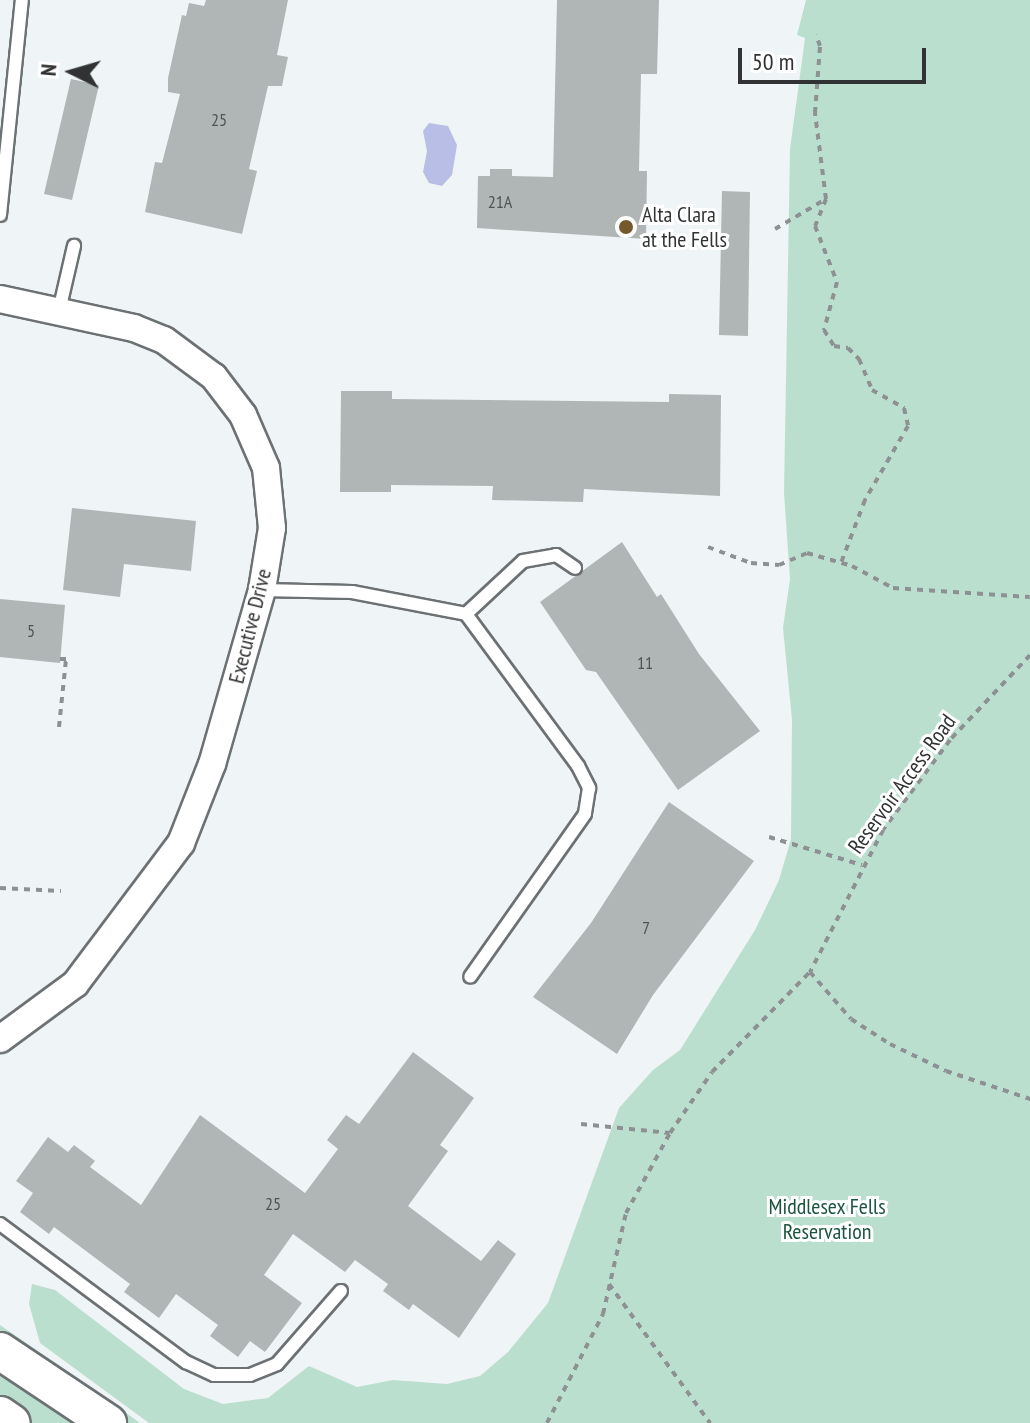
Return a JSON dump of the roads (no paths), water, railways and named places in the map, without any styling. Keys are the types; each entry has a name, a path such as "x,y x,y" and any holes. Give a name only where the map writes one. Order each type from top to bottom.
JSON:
{"main road":[{"path":"0,1351 108,1423"},
{"path":"0,1415 12,1423"}],"street":[{"name":"Executive Drive","path":"0,299 59,311 164,340 214,377 243,415 266,468 272,528 262,590 202,798 181,843 75,984 0,1039"}],"lane":[{"path":"0,215 22,0"},
{"path":"59,311 74,246"},
{"path":"466,614 523,561 556,555 575,568"},
{"path":"262,590 352,592 466,614 560,735 589,788 585,814 561,854 470,977"},
{"path":"0,1224 186,1362 214,1375 250,1375 277,1364 341,1291"}],"water":[{"path":"429,123 448,126 457,145 452,175 442,186 429,183 423,172 427,151 423,131"}],"place":[{"name":"Alta Clara at the Fells","path":"626,227"}],"park label":[{"name":"Middlesex Fells Reservation","path":"827,1218"}]}
